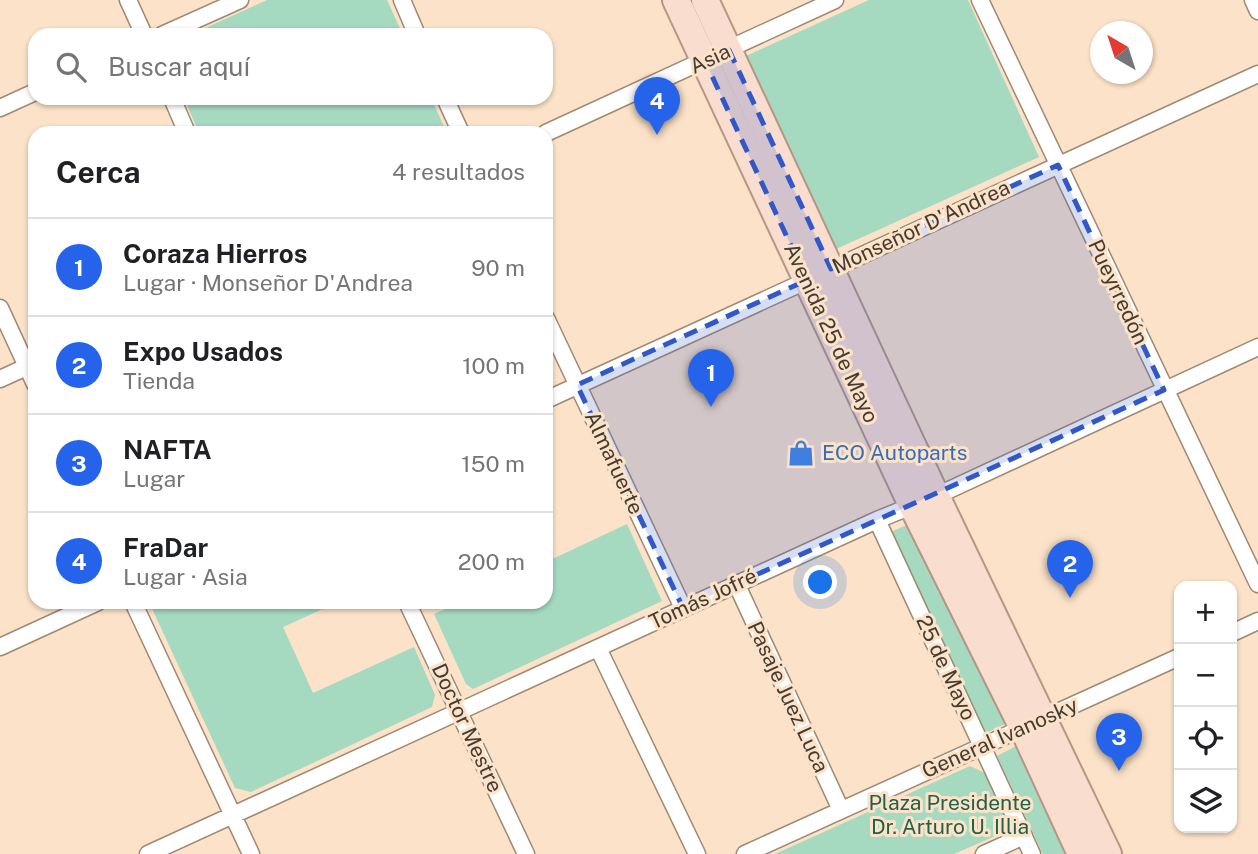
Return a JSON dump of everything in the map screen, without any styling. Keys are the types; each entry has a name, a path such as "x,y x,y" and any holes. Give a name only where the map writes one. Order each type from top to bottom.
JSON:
{"main road":[{"name":"Avenida 25 de Mayo","path":"676,0 912,505 1108,854"},
{"name":"Avenida 25 de Mayo","path":"705,0 936,496 1033,723 1081,854"}],"street":[{"path":"128,0 141,28"},
{"path":"178,28 240,0"},
{"path":"402,0 414,28"},
{"name":"Asia","path":"553,129 835,0"},
{"name":"Pueyrredón","path":"980,0 1258,584"},
{"path":"1253,0 1258,11"},
{"name":"Monseñor D'Andrea","path":"553,397 1258,74"},
{"path":"0,108 28,95"},
{"path":"175,105 184,126"},
{"path":"448,105 458,126"},
{"path":"0,308 28,359"},
{"name":"Almafuerte","path":"553,333 683,608"},
{"name":"Tomás Jofré","path":"148,854 736,583 936,496 1258,347"},
{"path":"0,379 28,366"},
{"name":"25 de Mayo","path":"877,520 1032,854"},
{"name":"Pasaje Juez Luca","path":"736,583 841,810"},
{"path":"0,647 83,609"},
{"path":"136,609 251,854"},
{"name":"Doctor Mestre","path":"410,609 526,854"},
{"path":"1237,631 1258,621"},
{"path":"598,648 697,854"},
{"name":"General Ivanosky","path":"745,854 1174,659"},
{"path":"984,854 1024,836"}],"highlighted area":[{"path":"729,50 831,269 1058,165 1164,390 683,608 577,385 807,280 705,61"}],"green space":[{"path":"267,0 387,0 400,28 205,28"},
{"path":"869,0 968,0 1039,157 834,250 746,56"},
{"path":"187,105 434,105 444,126 196,126"},
{"path":"915,521 1009,722 986,733 891,532"},
{"path":"627,524 662,601 473,689 466,684 434,614 445,609 553,609 553,559"},
{"path":"152,609 323,609 283,627 313,693 414,647 435,695 432,707 251,792 235,788"},
{"path":"1020,744 1072,854 1043,854 997,756"},
{"name":"Plaza Presidente Dr. Arturo U. Illia","path":"970,766 985,773 1006,819 1000,834 954,854 775,854"}],"place":[{"name":"FraDar","path":"657,135"},
{"name":"Coraza Hierros","path":"711,407"},
{"name":"ECO Autoparts","path":"801,453"},
{"name":"Expo Usados","path":"1070,598"},
{"name":"NAFTA","path":"1119,771"}]}
